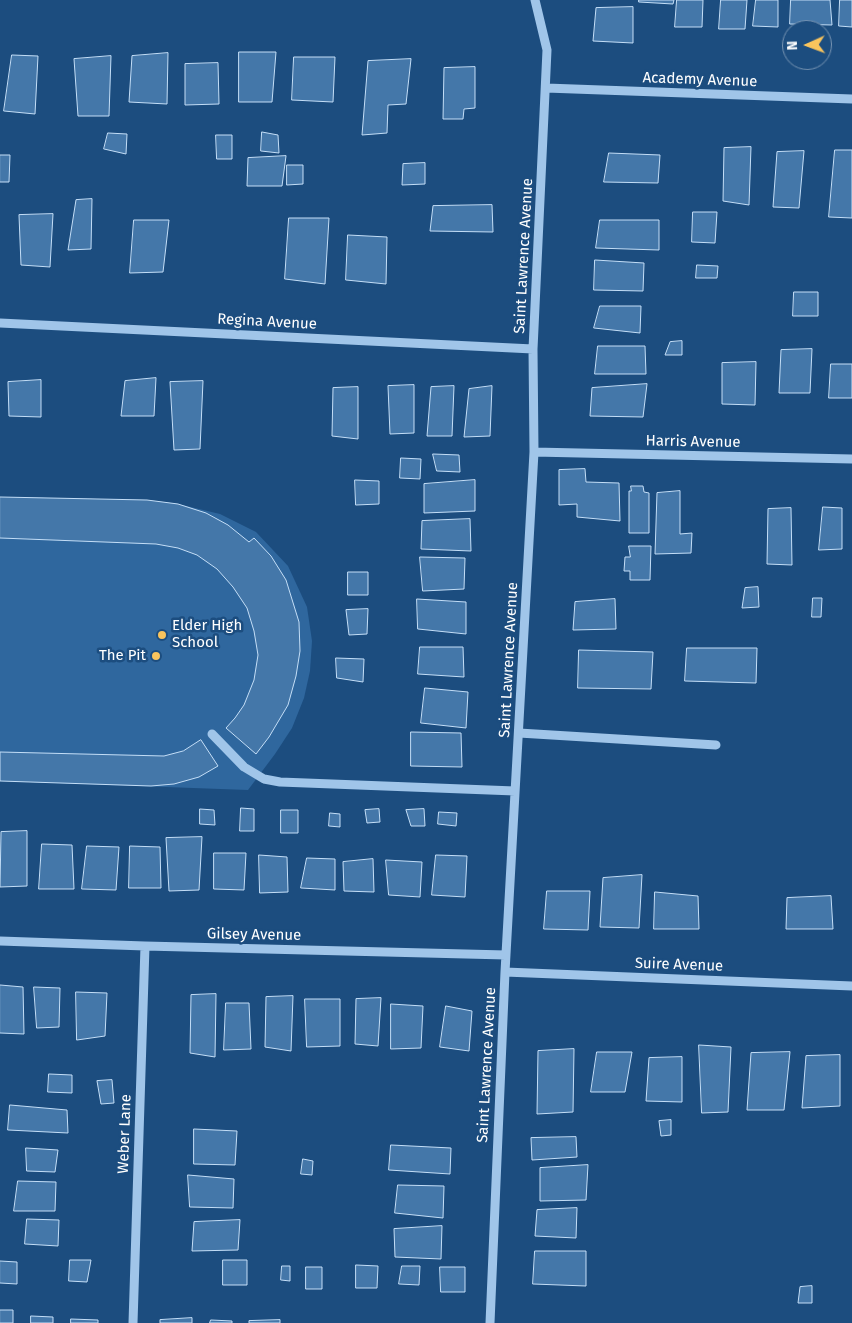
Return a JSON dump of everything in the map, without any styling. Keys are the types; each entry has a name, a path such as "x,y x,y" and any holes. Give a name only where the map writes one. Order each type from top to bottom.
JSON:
{"street":[{"name":"Saint Lawrence Avenue","path":"490,1323 506,955 534,452 533,349 547,50 535,0"},
{"name":"Academy Avenue","path":"546,88 852,99"},
{"name":"Regina Avenue","path":"0,323 533,349"},
{"name":"Harris Avenue","path":"534,452 852,458"},
{"path":"518,733 716,745"},
{"path":"212,734 244,767 264,779 280,782 515,791"},
{"name":"Gilsey Avenue","path":"0,941 506,955"},
{"name":"Weber Lane","path":"133,1323 145,946"},
{"name":"Suire Avenue","path":"506,972 852,986"}],"shaded area":[{"name":"The Pit","path":"0,497 147,500 178,504 220,514 256,532 288,566 307,607 312,641 310,671 304,698 292,728 248,790 0,781"}],"building":[{"path":"639,0 674,0 673,4 639,2"},
{"path":"677,0 703,0 702,27 675,27"},
{"path":"721,0 747,0 745,29 719,29"},
{"path":"756,0 778,0 778,27 753,26"},
{"path":"791,0 830,0 832,20 790,20"},
{"path":"840,0 852,0 852,27 839,26"},
{"path":"633,7 633,43 593,41 596,8"},
{"path":"239,52 276,52 272,102 239,102"},
{"path":"168,53 167,104 129,102 132,56"},
{"path":"12,55 38,56 35,114 4,111"},
{"path":"111,56 109,116 78,116 74,59"},
{"path":"294,57 335,57 333,102 292,100"},
{"path":"411,59 406,104 388,105 387,133 362,135 368,61"},
{"path":"218,63 219,104 185,105 185,64"},
{"path":"475,67 475,108 464,109 463,119 443,119 444,68"},
{"path":"262,132 278,135 279,153 261,151"},
{"path":"108,133 127,134 126,154 104,149"},
{"path":"216,135 232,135 232,159 217,159"},
{"path":"751,147 749,205 723,201 724,148"},
{"path":"835,150 852,150 852,218 829,217"},
{"path":"804,151 799,208 773,207 777,152"},
{"path":"609,153 660,155 658,183 604,182"},
{"path":"0,155 10,155 9,182 0,182"},
{"path":"286,156 282,186 247,186 248,158"},
{"path":"425,163 425,184 402,185 403,164"},
{"path":"287,165 303,165 303,184 287,185"},
{"path":"92,199 91,249 68,250 76,200"},
{"path":"492,205 493,232 430,231 433,206"},
{"path":"693,212 717,212 715,243 692,242"},
{"path":"53,214 50,267 21,265 19,215"},
{"path":"289,218 329,218 325,284 285,279"},
{"path":"134,220 169,220 163,272 130,273"},
{"path":"600,220 659,220 659,250 596,248"},
{"path":"348,235 387,237 386,284 346,280"},
{"path":"595,260 644,263 643,291 594,290"},
{"path":"697,265 718,266 717,278 696,278"},
{"path":"794,292 818,292 818,316 793,316"},
{"path":"600,306 641,306 640,333 594,328"},
{"path":"682,341 682,355 665,355 670,342"},
{"path":"598,346 645,346 646,374 595,374"},
{"path":"812,349 810,393 779,393 781,350"},
{"path":"756,362 755,405 722,404 722,363"},
{"path":"831,364 852,364 852,398 829,398"},
{"path":"156,378 154,416 121,416 125,381"},
{"path":"41,380 41,417 9,416 8,382"},
{"path":"203,381 200,449 174,450 170,382"},
{"path":"647,384 643,417 590,416 592,388"},
{"path":"414,385 414,433 390,434 388,386"},
{"path":"454,386 452,436 427,436 431,387"},
{"path":"492,386 490,436 464,437 469,389"},
{"path":"358,387 358,439 332,436 333,388"},
{"path":"433,454 459,455 460,472 437,471"},
{"path":"401,458 421,459 420,479 400,478"},
{"path":"585,469 586,482 619,483 620,521 577,517 577,504 559,505 559,470"},
{"path":"355,480 379,481 379,504 356,505"},
{"path":"475,480 475,511 424,513 424,484"},
{"path":"631,486 643,486 644,492 649,493 649,533 629,533 629,491 631,491"},
{"path":"680,491 680,534 692,533 691,553 655,554 657,493"},
{"path":"0,497 147,500 178,504 206,513 228,525 249,542 254,538 271,556 286,580 299,622 300,651 296,676 288,705 269,737 256,754 226,728 244,705 254,680 258,655 254,631 247,608 233,587 217,569 197,555 178,548 156,544 0,538"},
{"path":"823,507 842,508 842,549 819,550"},
{"path":"791,508 792,565 767,564 768,509"},
{"path":"470,519 471,551 421,549 422,521"},
{"path":"629,546 651,546 650,580 630,580 630,571 624,571 625,557 630,557"},
{"path":"420,557 465,558 464,589 423,591"},
{"path":"348,572 368,572 368,595 348,595"},
{"path":"758,587 759,607 742,608 745,588"},
{"path":"813,598 822,598 821,617 812,617"},
{"path":"417,599 466,602 466,634 418,629"},
{"path":"615,599 616,629 573,630 575,602"},
{"path":"368,609 367,634 349,635 346,610"},
{"path":"420,647 463,647 464,677 418,674"},
{"path":"687,648 757,648 756,683 685,681"},
{"path":"579,650 653,652 651,689 578,688"},
{"path":"336,658 364,659 363,682 337,678"},
{"path":"425,688 468,692 466,728 421,723"},
{"path":"411,732 461,733 462,767 411,766"},
{"path":"201,740 218,766 199,777 174,784 151,786 0,781 0,752 164,756 183,751"},
{"path":"241,808 254,809 254,831 240,831"},
{"path":"200,809 214,810 215,825 200,824"},
{"path":"379,809 380,822 367,823 365,810"},
{"path":"424,809 425,826 411,826 406,810"},
{"path":"281,810 298,810 298,833 281,833"},
{"path":"439,812 457,813 456,826 438,824"},
{"path":"330,813 340,814 340,827 329,826"},
{"path":"27,831 27,886 0,887 1,832"},
{"path":"202,837 199,890 169,891 166,838"},
{"path":"42,844 72,845 74,889 39,889"},
{"path":"87,846 119,847 116,890 82,889"},
{"path":"130,846 160,847 161,888 129,888"},
{"path":"214,853 246,853 244,890 214,889"},
{"path":"259,855 287,857 288,892 260,893"},
{"path":"436,855 467,856 465,897 432,895"},
{"path":"307,858 335,859 335,890 301,888"},
{"path":"373,859 374,892 344,891 343,862"},
{"path":"386,860 422,862 420,897 389,895"},
{"path":"642,875 639,928 600,927 603,878"},
{"path":"547,891 590,891 588,930 544,929"},
{"path":"655,892 698,896 699,929 654,929"},
{"path":"831,896 833,929 786,929 787,898"},
{"path":"0,985 23,987 24,1034 0,1033"},
{"path":"34,987 60,988 59,1027 37,1028"},
{"path":"76,992 107,993 105,1036 77,1040"},
{"path":"216,994 215,1057 190,1053 191,995"},
{"path":"293,996 291,1051 265,1047 266,997"},
{"path":"381,998 378,1046 355,1044 356,999"},
{"path":"305,999 340,999 340,1046 307,1047"},
{"path":"226,1003 249,1003 251,1049 224,1050"},
{"path":"391,1004 423,1006 421,1048 391,1049"},
{"path":"446,1006 472,1011 469,1051 440,1047"},
{"path":"699,1045 731,1047 728,1112 702,1113"},
{"path":"574,1049 573,1112 537,1114 538,1051"},
{"path":"597,1052 632,1052 625,1092 591,1092"},
{"path":"790,1052 784,1110 747,1110 751,1053"},
{"path":"840,1055 840,1106 802,1108 806,1056"},
{"path":"682,1057 682,1102 646,1101 649,1058"},
{"path":"49,1074 72,1075 72,1093 48,1092"},
{"path":"112,1080 114,1103 101,1104 97,1081"},
{"path":"10,1105 67,1110 68,1133 8,1130"},
{"path":"671,1120 671,1135 661,1136 659,1121"},
{"path":"194,1129 237,1131 235,1165 194,1164"},
{"path":"576,1137 577,1157 532,1160 531,1138"},
{"path":"391,1145 451,1148 450,1174 389,1170"},
{"path":"26,1148 58,1150 55,1172 27,1171"},
{"path":"303,1159 313,1161 312,1175 301,1174"},
{"path":"588,1165 586,1200 540,1201 540,1168"},
{"path":"188,1175 234,1179 233,1208 190,1207"},
{"path":"18,1181 56,1182 55,1211 14,1211"},
{"path":"398,1185 444,1186 443,1218 395,1213"},
{"path":"577,1208 576,1238 535,1236 537,1210"},
{"path":"27,1219 59,1220 58,1246 25,1244"},
{"path":"240,1220 238,1250 192,1251 194,1222"},
{"path":"442,1226 441,1259 395,1257 394,1229"},
{"path":"535,1251 586,1251 586,1286 533,1284"},
{"path":"70,1260 91,1260 87,1282 69,1281"},
{"path":"223,1260 247,1260 247,1285 223,1285"},
{"path":"0,1261 17,1262 17,1284 0,1283"},
{"path":"356,1265 378,1266 377,1288 356,1288"},
{"path":"282,1266 290,1266 290,1281 281,1280"},
{"path":"402,1266 420,1266 419,1285 399,1284"},
{"path":"306,1267 322,1267 322,1289 306,1289"},
{"path":"440,1267 465,1267 465,1292 441,1292"},
{"path":"812,1286 812,1303 798,1303 800,1287"},
{"path":"0,1310 13,1310 13,1323 0,1323"},
{"path":"31,1316 53,1317 53,1323 31,1323"},
{"path":"192,1318 192,1323 160,1323 160,1320"},
{"path":"71,1319 98,1320 98,1323 71,1323"},
{"path":"211,1320 232,1321 232,1323 210,1323"},
{"path":"280,1320 280,1323 249,1323 249,1321"}],"place":[{"name":"Elder High School","path":"162,635"},
{"name":"The Pit","path":"156,656"}]}
